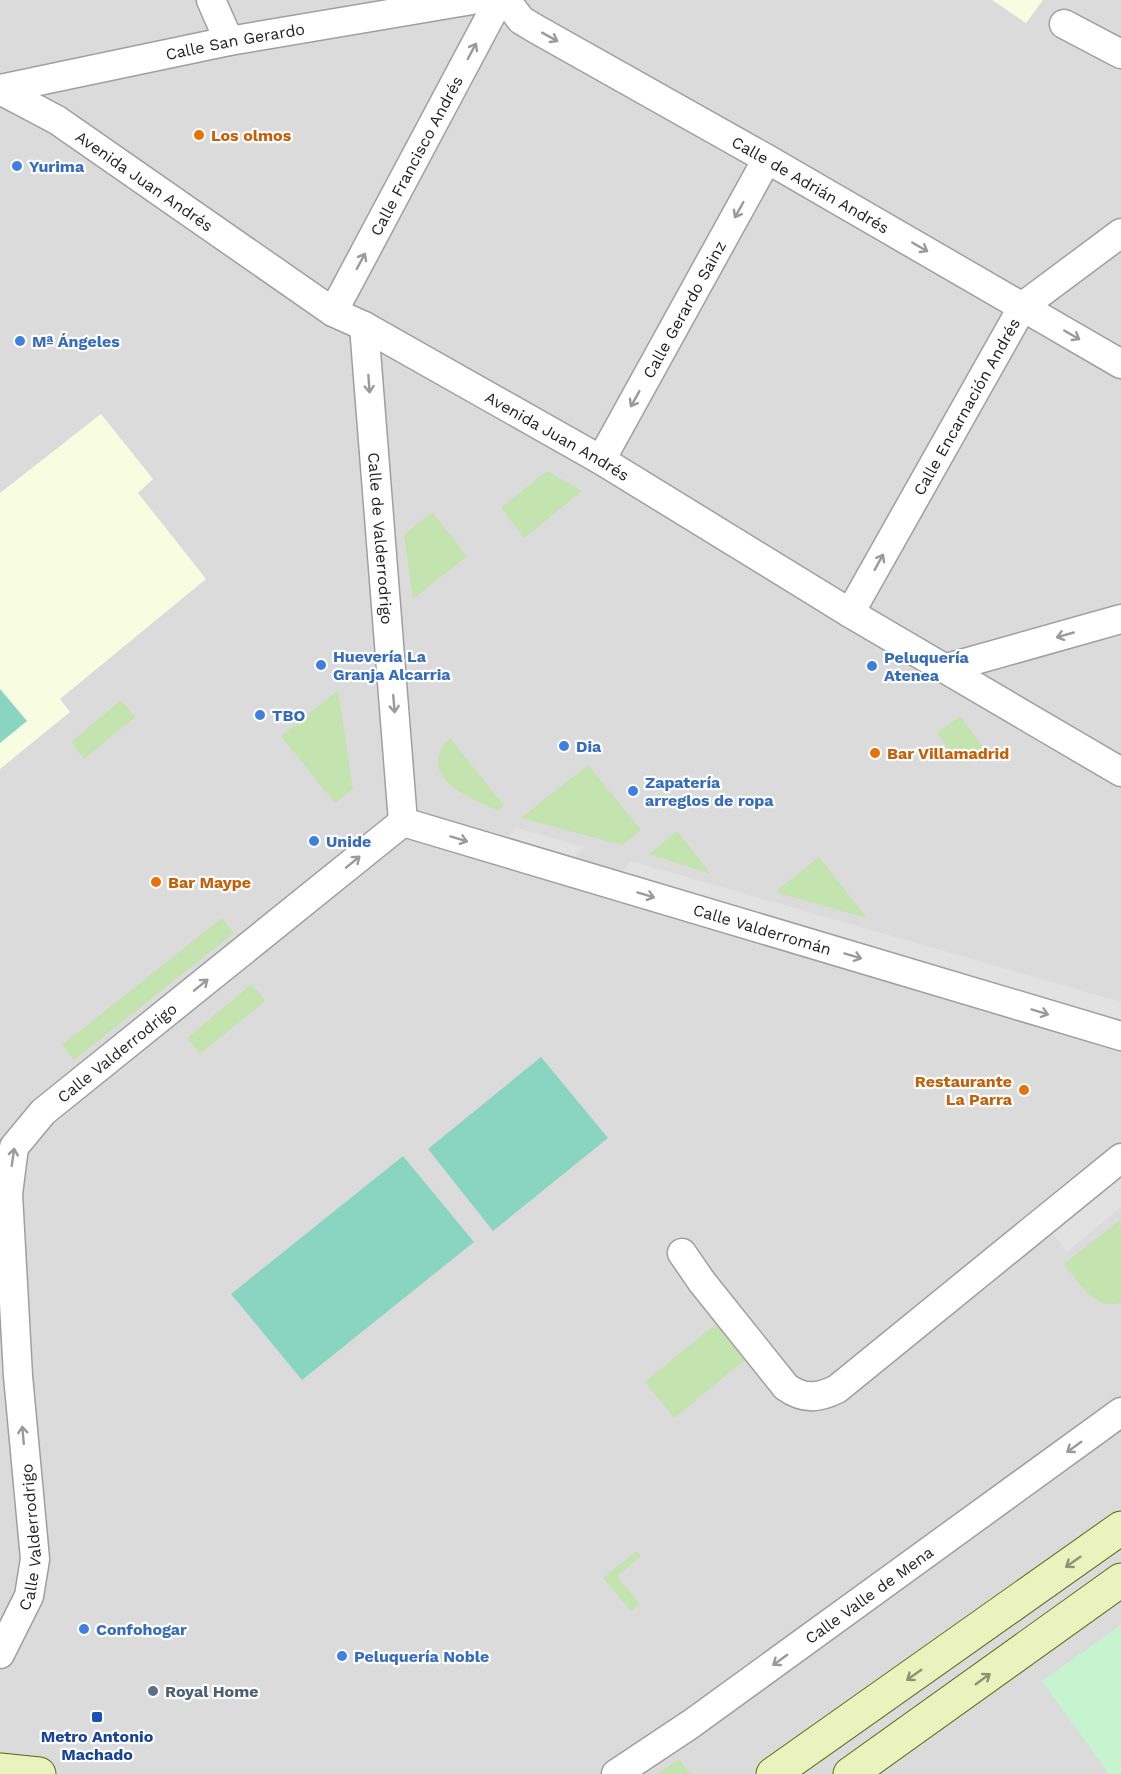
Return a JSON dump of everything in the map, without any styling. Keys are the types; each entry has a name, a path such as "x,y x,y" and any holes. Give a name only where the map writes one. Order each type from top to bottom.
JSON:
{"main road":[{"path":"773,1774 1121,1528"},
{"path":"850,1774 1121,1580"},
{"path":"0,1770 39,1774"}],"street":[{"path":"211,0 229,41"},
{"name":"Calle San Gerardo","path":"0,89 229,41 472,0"},
{"name":"Calle Francisco Andrés","path":"333,312 500,0"},
{"name":"Calle de Adrián Andrés","path":"506,0 521,20 536,29 767,159 1121,364"},
{"path":"1064,24 1121,54"},
{"name":"Avenida Juan Andrés","path":"0,89 57,120 333,312 364,326 601,460 850,613 1121,772"},
{"name":"Calle Gerardo Sainz","path":"601,460 767,159"},
{"name":"Calle Encarnación Andrés","path":"850,613 1023,306 1121,233"},
{"name":"Calle de Valderrodrigo","path":"364,326 403,822"},
{"path":"947,668 1121,620"},
{"name":"Calle Valderromán","path":"403,822 1121,1036"},
{"name":"Calle Valderrodrigo","path":"0,1653 29,1596 34,1559 9,1376 8,1194 15,1147 43,1112 403,822"},
{"path":"682,1253 702,1282 786,1387 796,1394 820,1398 837,1389 1121,1158"},
{"name":"Calle Valle de Mena","path":"616,1774 691,1724 1121,1412"}],"shaded area":[{"path":"0,0 1121,0 1121,1774 0,1774"},
{"path":"992,0 1043,0 1026,23"},
{"path":"101,414 153,479 138,493 206,579 60,699 70,712 0,769 0,493"},
{"path":"516,828 584,847 569,863 501,844"},
{"path":"631,861 1121,1002 1121,1025 616,879"},
{"path":"1121,1178 1121,1207 1067,1252 1053,1234"}],"green space":[{"path":"547,471 582,491 524,538 501,508"},
{"path":"432,512 467,556 413,599 404,535"},
{"path":"0,689 27,721 0,743"},
{"path":"338,690 353,789 335,803 281,736"},
{"path":"121,700 135,717 84,759 71,742"},
{"path":"960,716 983,747 960,764 937,733"},
{"path":"450,738 504,806 498,810 473,799 449,784 441,774 438,763 440,751"},
{"path":"588,765 641,830 622,845 521,818"},
{"path":"677,831 711,874 649,854"},
{"path":"819,857 867,918 775,892"},
{"path":"222,918 234,933 74,1060 62,1045"},
{"path":"252,984 265,1001 200,1054 187,1038"},
{"path":"541,1057 608,1138 493,1231 428,1149"},
{"path":"403,1156 474,1242 302,1380 231,1294"},
{"path":"1121,1219 1121,1302 1103,1303 1081,1286 1064,1264"},
{"path":"716,1324 745,1360 674,1418 645,1382"},
{"path":"637,1551 641,1556 617,1576 640,1604 631,1611 603,1578"},
{"path":"1121,1625 1121,1774 1109,1774 1042,1681"},
{"path":"679,1759 690,1774 657,1774"}],"place":[{"name":"Los olmos","path":"199,135"},
{"name":"Yurima","path":"17,166"},
{"name":"Mª Ángeles","path":"20,341"},
{"name":"Huevería La Granja Alcarria","path":"321,665"},
{"name":"Peluquería Atenea","path":"872,666"},
{"name":"TBO","path":"260,715"},
{"name":"Dia","path":"564,746"},
{"name":"Bar Villamadrid","path":"875,753"},
{"name":"Zapatería arreglos de ropa","path":"633,791"},
{"name":"Unide","path":"314,841"},
{"name":"Bar Maype","path":"156,882"},
{"name":"Restaurante La Parra","path":"1024,1090"},
{"name":"Confohogar","path":"84,1629"},
{"name":"Peluquería Noble","path":"342,1656"},
{"name":"Royal Home","path":"153,1691"},
{"name":"Metro Antonio Machado","path":"97,1717"}]}
